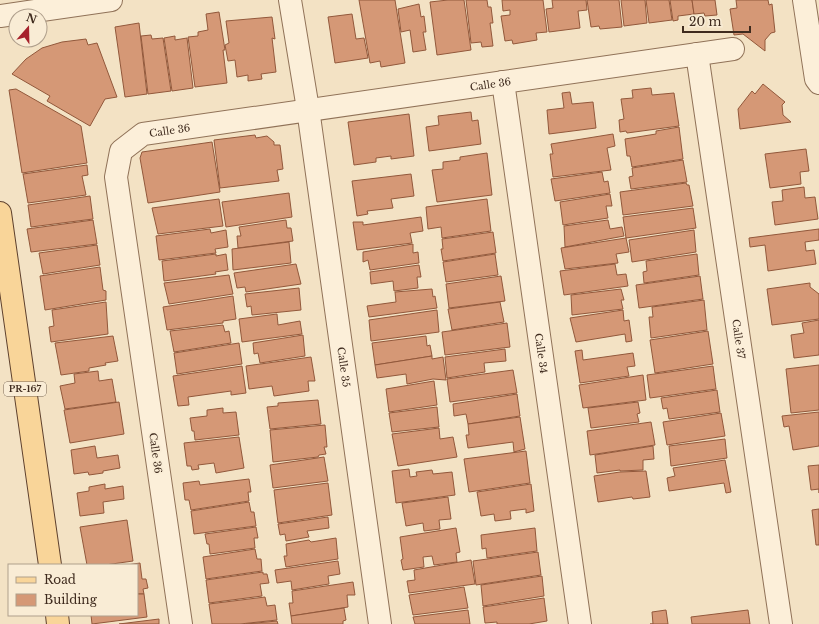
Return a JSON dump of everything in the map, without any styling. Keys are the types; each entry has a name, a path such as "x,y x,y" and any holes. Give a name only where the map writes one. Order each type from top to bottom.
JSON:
{"main road":[{"name":"PR-167","path":"0,214 50,564"}],"street":[{"path":"0,16 111,0"},
{"name":"Calle 35","path":"290,0 308,109 380,624"},
{"path":"804,0 816,80 819,83"},
{"name":"Calle 36","path":"181,624 116,177 121,151 143,134 308,109 733,49"},
{"name":"Calle 37","path":"697,54 781,624"},
{"name":"Calle 34","path":"503,82 580,624"}],"building":[{"path":"359,0 395,0 405,63 381,67 380,61 370,63"},
{"path":"464,0 471,50 437,55 430,2"},
{"path":"466,0 487,0 488,7 491,7 493,23 490,23 493,46 482,47 481,42 471,43"},
{"path":"502,0 543,0 547,32 536,33 537,40 513,44 512,40 505,41 501,16 510,15 510,10 503,11"},
{"path":"552,0 586,0 587,10 578,11 580,28 549,32 546,9 553,8"},
{"path":"587,0 619,0 622,27 600,29 599,26 591,27"},
{"path":"621,0 645,0 647,23 624,26"},
{"path":"646,0 669,0 672,20 649,23"},
{"path":"670,0 692,0 694,14 678,16 678,20 673,21"},
{"path":"692,0 715,0 717,15 705,16 704,13 694,14"},
{"path":"736,0 768,0 769,5 772,4 775,32 771,33 765,40 765,51 743,34 734,35 730,9 737,8"},
{"path":"419,4 421,17 424,16 426,32 423,32 426,50 413,52 410,30 401,32 398,9"},
{"path":"219,12 225,50 223,50 227,83 195,87 188,37 198,36 198,32 208,30 206,14"},
{"path":"352,14 356,39 364,38 368,58 335,63 328,17"},
{"path":"272,17 275,39 272,38 276,72 261,74 262,79 248,81 248,75 237,77 235,60 228,61 225,45 229,43 226,21"},
{"path":"139,23 147,94 125,97 115,27"},
{"path":"151,35 152,39 163,38 171,91 148,94 141,36"},
{"path":"175,36 175,40 187,38 193,88 172,91 164,38"},
{"path":"86,39 88,45 97,43 117,97 105,99 90,126 47,101 50,96 12,74 26,59 42,48 48,48 48,46 62,42"},
{"path":"763,84 785,102 782,105 783,115 791,122 740,129 738,109 752,91 755,94"},
{"path":"651,88 652,95 674,93 679,126 627,133 626,131 620,132 619,120 624,119 621,99 633,98 632,90"},
{"path":"16,89 81,126 87,163 22,173 9,90"},
{"path":"570,92 572,104 593,102 596,128 549,134 547,110 564,108 562,93"},
{"path":"471,112 472,121 478,120 481,144 429,151 426,127 439,125 438,116"},
{"path":"409,114 414,156 391,159 391,156 376,158 376,162 354,165 348,122"},
{"path":"679,127 683,159 632,167 630,156 627,156 625,139 656,134 656,131"},
{"path":"613,134 615,146 607,148 611,170 553,177 550,154 553,154 551,144"},
{"path":"255,135 256,138 267,136 274,142 274,145 280,145 283,169 277,170 279,181 220,188 214,140"},
{"path":"212,142 220,192 148,203 140,158 142,152"},
{"path":"806,149 809,171 800,172 801,184 770,188 765,154"},
{"path":"487,153 492,195 437,202 432,170 443,169 443,162 460,160 460,157"},
{"path":"683,160 687,182 631,189 629,177 633,176 632,168"},
{"path":"87,165 88,175 82,176 86,195 28,203 23,174"},
{"path":"602,172 604,182 608,181 610,193 555,201 551,179"},
{"path":"411,174 414,196 391,199 393,208 367,211 368,214 357,216 352,181"},
{"path":"686,183 689,185 693,206 623,215 620,192"},
{"path":"804,187 805,198 815,197 818,219 775,225 772,202 783,201 782,190"},
{"path":"289,193 292,217 226,227 222,202"},
{"path":"610,194 612,206 606,206 608,218 563,225 560,202"},
{"path":"90,196 93,219 31,227 28,205"},
{"path":"219,199 223,226 158,234 152,208"},
{"path":"487,199 491,231 442,238 441,227 428,229 426,207"},
{"path":"693,208 696,228 626,238 623,217"},
{"path":"421,217 423,231 410,233 412,243 357,250 353,222 363,222 363,225"},
{"path":"93,220 97,244 31,252 27,229"},
{"path":"286,220 287,228 291,228 293,241 238,248 237,236 241,236 239,227"},
{"path":"608,220 610,229 622,227 624,236 565,247 564,226"},
{"path":"210,229 211,233 226,230 228,247 215,249 216,253 159,260 156,236"},
{"path":"819,229 819,240 805,242 806,251 814,250 816,264 768,271 765,245 750,247 749,238"},
{"path":"694,230 696,252 632,262 629,240"},
{"path":"493,232 496,253 443,261 441,249 443,249 442,239"},
{"path":"626,238 629,252 616,254 618,263 565,269 561,248"},
{"path":"289,242 291,263 233,270 232,249"},
{"path":"413,244 413,253 418,252 419,263 370,270 368,260 363,262 363,252"},
{"path":"97,245 100,265 43,274 39,253"},
{"path":"216,254 216,256 226,254 228,270 215,272 216,274 164,281 162,261"},
{"path":"495,254 498,275 446,282 443,262"},
{"path":"697,254 699,275 644,283 643,272 647,271 646,261"},
{"path":"296,264 301,284 246,292 245,287 237,288 234,273"},
{"path":"615,264 617,275 626,274 628,286 564,295 560,271"},
{"path":"419,265 421,277 417,277 418,288 394,291 393,281 371,284 370,272"},
{"path":"100,267 103,290 106,291 106,300 45,310 40,276"},
{"path":"229,275 233,294 169,304 164,283"},
{"path":"501,276 505,301 449,308 446,284"},
{"path":"700,276 703,299 639,308 636,285"},
{"path":"810,283 810,287 819,294 819,319 772,325 767,289"},
{"path":"299,288 301,310 252,315 251,306 247,307 245,294"},
{"path":"432,289 437,308 369,317 367,306 396,302 395,292"},
{"path":"621,289 624,300 621,300 623,309 572,315 571,295"},
{"path":"233,296 236,319 223,321 223,323 167,330 163,307"},
{"path":"704,300 707,330 651,338 649,317 653,317 652,307"},
{"path":"106,302 108,334 51,342 49,327 54,326 52,310"},
{"path":"500,302 504,322 452,330 448,309"},
{"path":"437,310 439,332 371,341 369,320"},
{"path":"623,310 624,321 629,320 632,341 626,342 625,334 576,342 570,318"},
{"path":"277,314 278,325 300,321 302,334 242,342 239,319"},
{"path":"819,320 819,355 794,358 791,335 804,333 802,323"},
{"path":"507,323 510,347 445,355 442,332"},
{"path":"223,325 225,332 229,331 231,343 174,352 170,331"},
{"path":"708,331 713,364 655,373 650,340"},
{"path":"303,335 305,356 260,363 258,353 254,354 253,343"},
{"path":"113,336 118,361 89,368 89,371 61,375 55,343"},
{"path":"426,336 427,346 430,345 432,356 375,365 372,343"},
{"path":"239,343 242,364 177,374 174,353"},
{"path":"505,349 506,361 484,363 485,372 447,378 445,357"},
{"path":"582,350 583,360 633,353 635,366 627,367 629,376 580,383 575,351"},
{"path":"432,356 432,359 443,357 446,380 433,379 407,384 406,374 377,378 375,365"},
{"path":"311,357 315,381 308,381 309,391 274,396 272,386 249,389 246,366"},
{"path":"819,365 819,410 791,413 786,369"},
{"path":"242,366 246,393 231,395 231,391 188,397 189,405 178,406 173,376"},
{"path":"713,366 716,389 650,398 647,375"},
{"path":"513,370 517,393 450,402 447,379"},
{"path":"98,371 99,381 112,379 116,402 65,409 60,386 75,383 74,374"},
{"path":"643,375 646,400 583,408 579,385"},
{"path":"434,381 437,405 389,412 386,389"},
{"path":"717,390 720,412 669,419 667,408 663,409 661,398"},
{"path":"517,394 520,416 468,424 466,414 454,416 453,404"},
{"path":"318,400 321,424 270,429 267,407 278,406 278,403"},
{"path":"119,402 124,434 70,443 64,410"},
{"path":"638,402 640,413 637,414 639,422 591,428 588,408"},
{"path":"437,407 439,427 392,432 389,413"},
{"path":"223,408 223,413 236,412 239,435 195,440 190,418 207,416 207,410"},
{"path":"819,412 819,446 793,450 789,426 784,427 782,416"},
{"path":"721,413 725,436 667,445 663,422"},
{"path":"520,417 525,449 514,452 513,442 468,448 466,435 469,435 468,424"},
{"path":"651,422 655,445 590,455 587,431"},
{"path":"325,425 327,447 324,447 326,454 319,455 318,457 273,462 270,430"},
{"path":"439,428 440,439 453,437 457,457 398,466 392,434"},
{"path":"239,437 244,468 216,473 214,463 198,465 199,469 192,470 191,466 187,466 184,443"},
{"path":"725,439 727,458 671,466 669,446"},
{"path":"95,446 97,458 118,455 120,468 89,475 88,472 74,474 71,450"},
{"path":"653,446 654,459 643,460 643,470 620,470 597,473 595,455"},
{"path":"526,451 530,483 469,492 464,459"},
{"path":"324,457 328,481 273,488 270,465"},
{"path":"725,460 731,492 726,493 724,483 669,491 667,478 675,476 673,468"},
{"path":"819,465 819,489 811,490 808,466"},
{"path":"409,469 410,477 417,476 416,472 432,470 433,474 452,472 455,495 396,503 392,471"},
{"path":"646,471 650,497 633,499 632,497 598,502 594,476 620,472"},
{"path":"249,479 251,492 248,492 249,501 191,510 189,500 185,500 183,483 199,481 200,485"},
{"path":"328,483 332,515 278,523 274,490"},
{"path":"105,484 105,489 123,486 124,499 103,502 104,513 80,516 77,493 89,491 89,487"},
{"path":"531,484 534,511 526,513 526,509 510,511 511,519 495,521 494,514 481,516 477,492"},
{"path":"448,497 451,519 439,520 440,529 424,531 423,523 406,526 402,503"},
{"path":"249,502 251,512 254,512 256,526 194,534 191,511"},
{"path":"819,509 819,545 816,545 812,510"},
{"path":"328,517 329,528 307,531 309,537 286,541 285,534 280,535 278,524"},
{"path":"127,520 133,561 112,564 87,564 80,527"},
{"path":"256,527 258,538 254,538 255,548 210,554 209,544 207,544 205,534"},
{"path":"456,528 460,552 456,553 457,562 434,565 432,556 423,557 424,567 403,570 400,537"},
{"path":"535,528 537,551 487,558 486,548 482,549 481,535"},
{"path":"336,538 338,559 286,567 284,556 287,556 286,544 309,540 311,542"},
{"path":"255,549 257,559 261,559 262,571 206,579 203,557"},
{"path":"538,552 541,575 476,585 473,561"},
{"path":"471,560 475,584 409,593 407,581 415,580 414,570"},
{"path":"338,561 340,574 328,576 329,584 292,590 291,581 277,583 275,570"},
{"path":"140,563 142,579 146,579 148,588 143,589 144,594 138,594 138,564 134,564"},
{"path":"263,572 263,574 267,574 269,583 260,584 262,596 209,603 206,580"},
{"path":"542,576 544,596 483,606 481,585"},
{"path":"353,582 355,595 347,595 348,607 291,616 289,603 293,603 292,591"},
{"path":"464,587 468,608 413,615 409,595"},
{"path":"138,594 144,594 147,617 92,624 91,616 138,616"},
{"path":"265,597 267,606 275,605 277,620 240,624 212,624 209,604"},
{"path":"544,598 547,621 529,624 497,624 497,622 485,623 483,607"},
{"path":"344,608 346,620 343,621 343,624 292,624 291,616"},
{"path":"468,610 470,624 415,624 413,617"},
{"path":"666,610 668,624 653,624 652,612"},
{"path":"748,610 750,624 692,624 691,617"},
{"path":"159,619 159,624 119,624"},
{"path":"277,621 278,624 246,624"}]}
